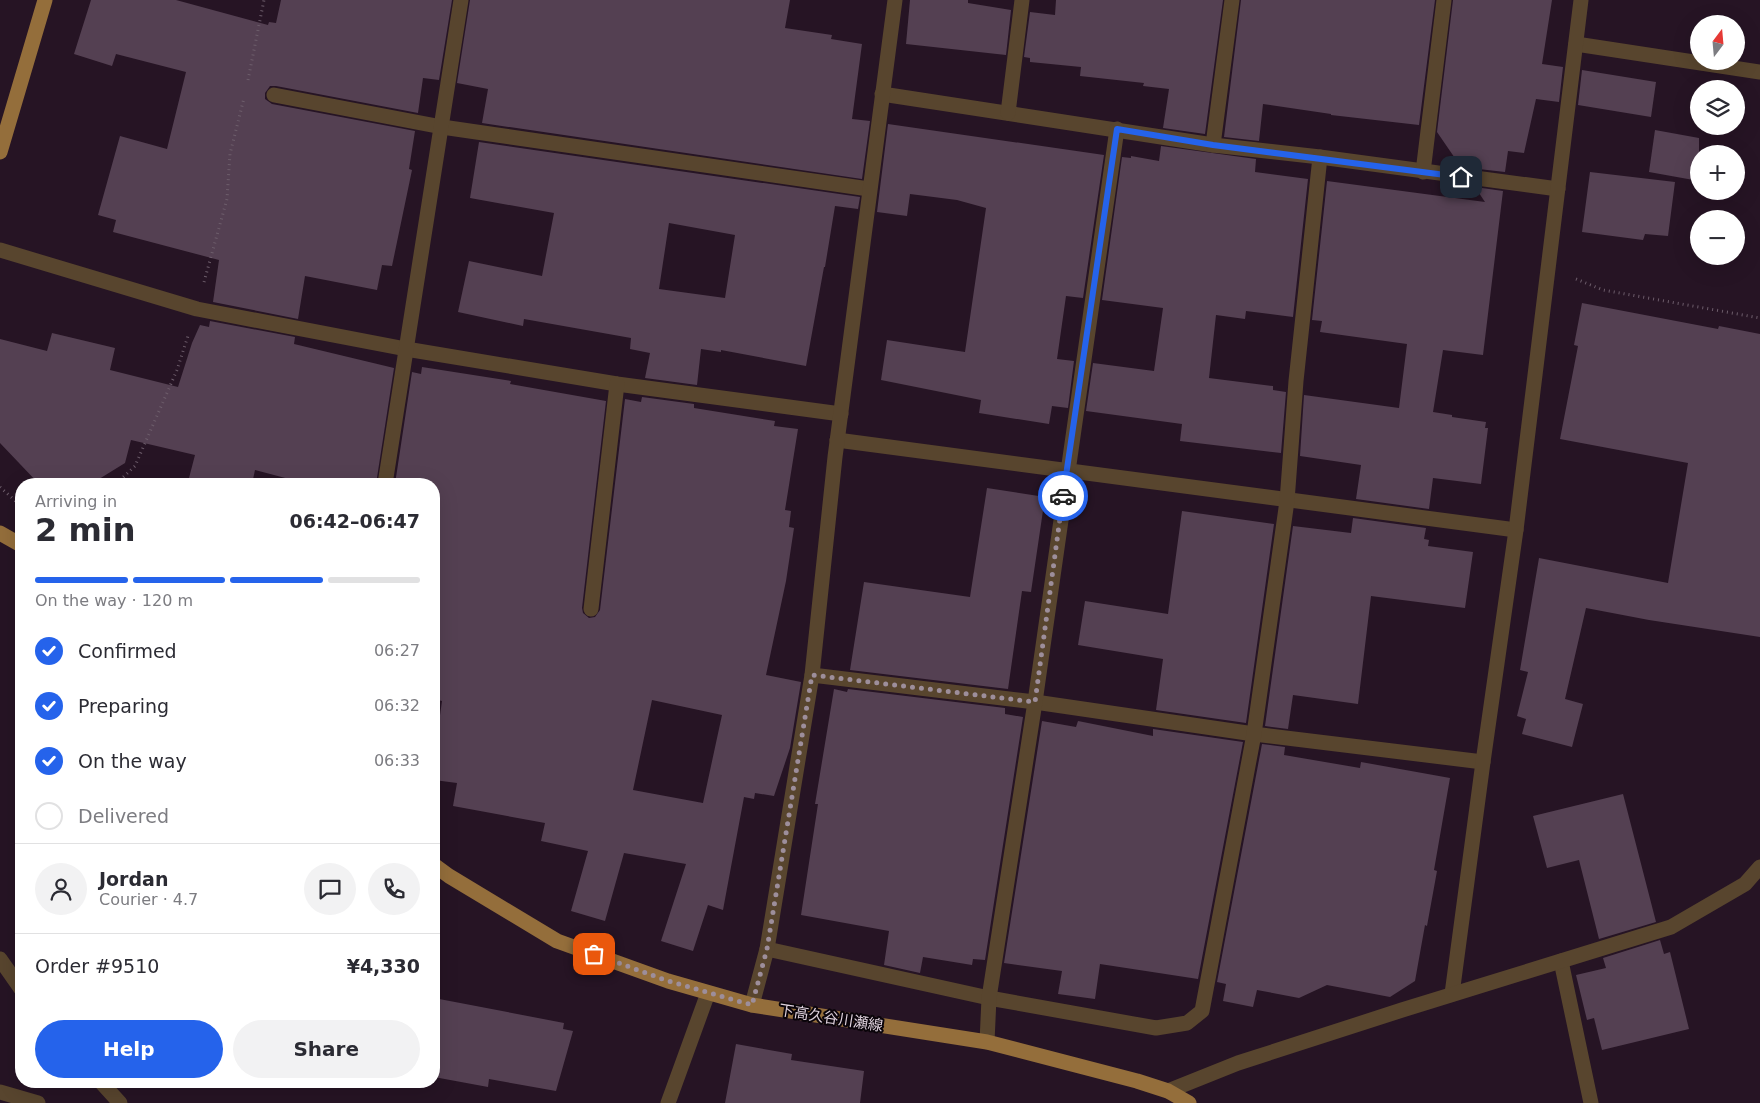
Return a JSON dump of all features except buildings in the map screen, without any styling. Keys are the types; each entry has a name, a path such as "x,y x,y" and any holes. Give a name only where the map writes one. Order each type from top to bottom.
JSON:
{"main road":[{"path":"0,152 45,0"},
{"path":"0,533 15,542"},
{"name":"下高久谷川瀬線","path":"440,869 557,941 668,981 752,1005 987,1042 1168,1091 1189,1103"}],"street":[{"path":"386,478 461,0"},
{"path":"752,1005 767,949 812,675 840,414 895,0"},
{"path":"1008,113 1022,0"},
{"path":"1213,145 1232,0"},
{"path":"1423,172 1444,0"},
{"path":"1452,994 1482,762 1516,530 1581,0"},
{"path":"1576,44 1760,72"},
{"path":"882,94 1213,145 1320,157 1558,189"},
{"path":"274,95 442,127 869,189"},
{"path":"987,1042 989,998 1035,702 1117,129"},
{"path":"767,949 989,998 1156,1028 1186,1023 1202,1011 1254,734 1287,501 1296,381 1320,157"},
{"path":"0,250 197,309 406,349 617,384 840,414"},
{"path":"591,609 617,384"},
{"path":"838,440 1067,472 1516,530"},
{"path":"812,675 1035,702 1254,734 1482,762"},
{"path":"1168,1091 1238,1063 1452,994 1671,927 1745,884 1760,867"},
{"path":"0,959 15,980"},
{"path":"1561,962 1591,1103"},
{"path":"668,1103 708,993"},
{"path":"106,1088 120,1103"},
{"path":"0,1092 38,1103"}],"path":[{"path":"248,83 264,0"},
{"path":"122,478 135,466 176,370 197,309 227,199 230,154 245,92"},
{"path":"1548,266 1603,290 1760,318"},
{"path":"0,487 15,501"}],"way so far":[{"path":"594,954 668,981 752,1005 767,949 812,675 1035,702 1063,496"}],"route":[{"path":"1063,496 1117,129 1213,145 1320,157 1461,177"}]}
